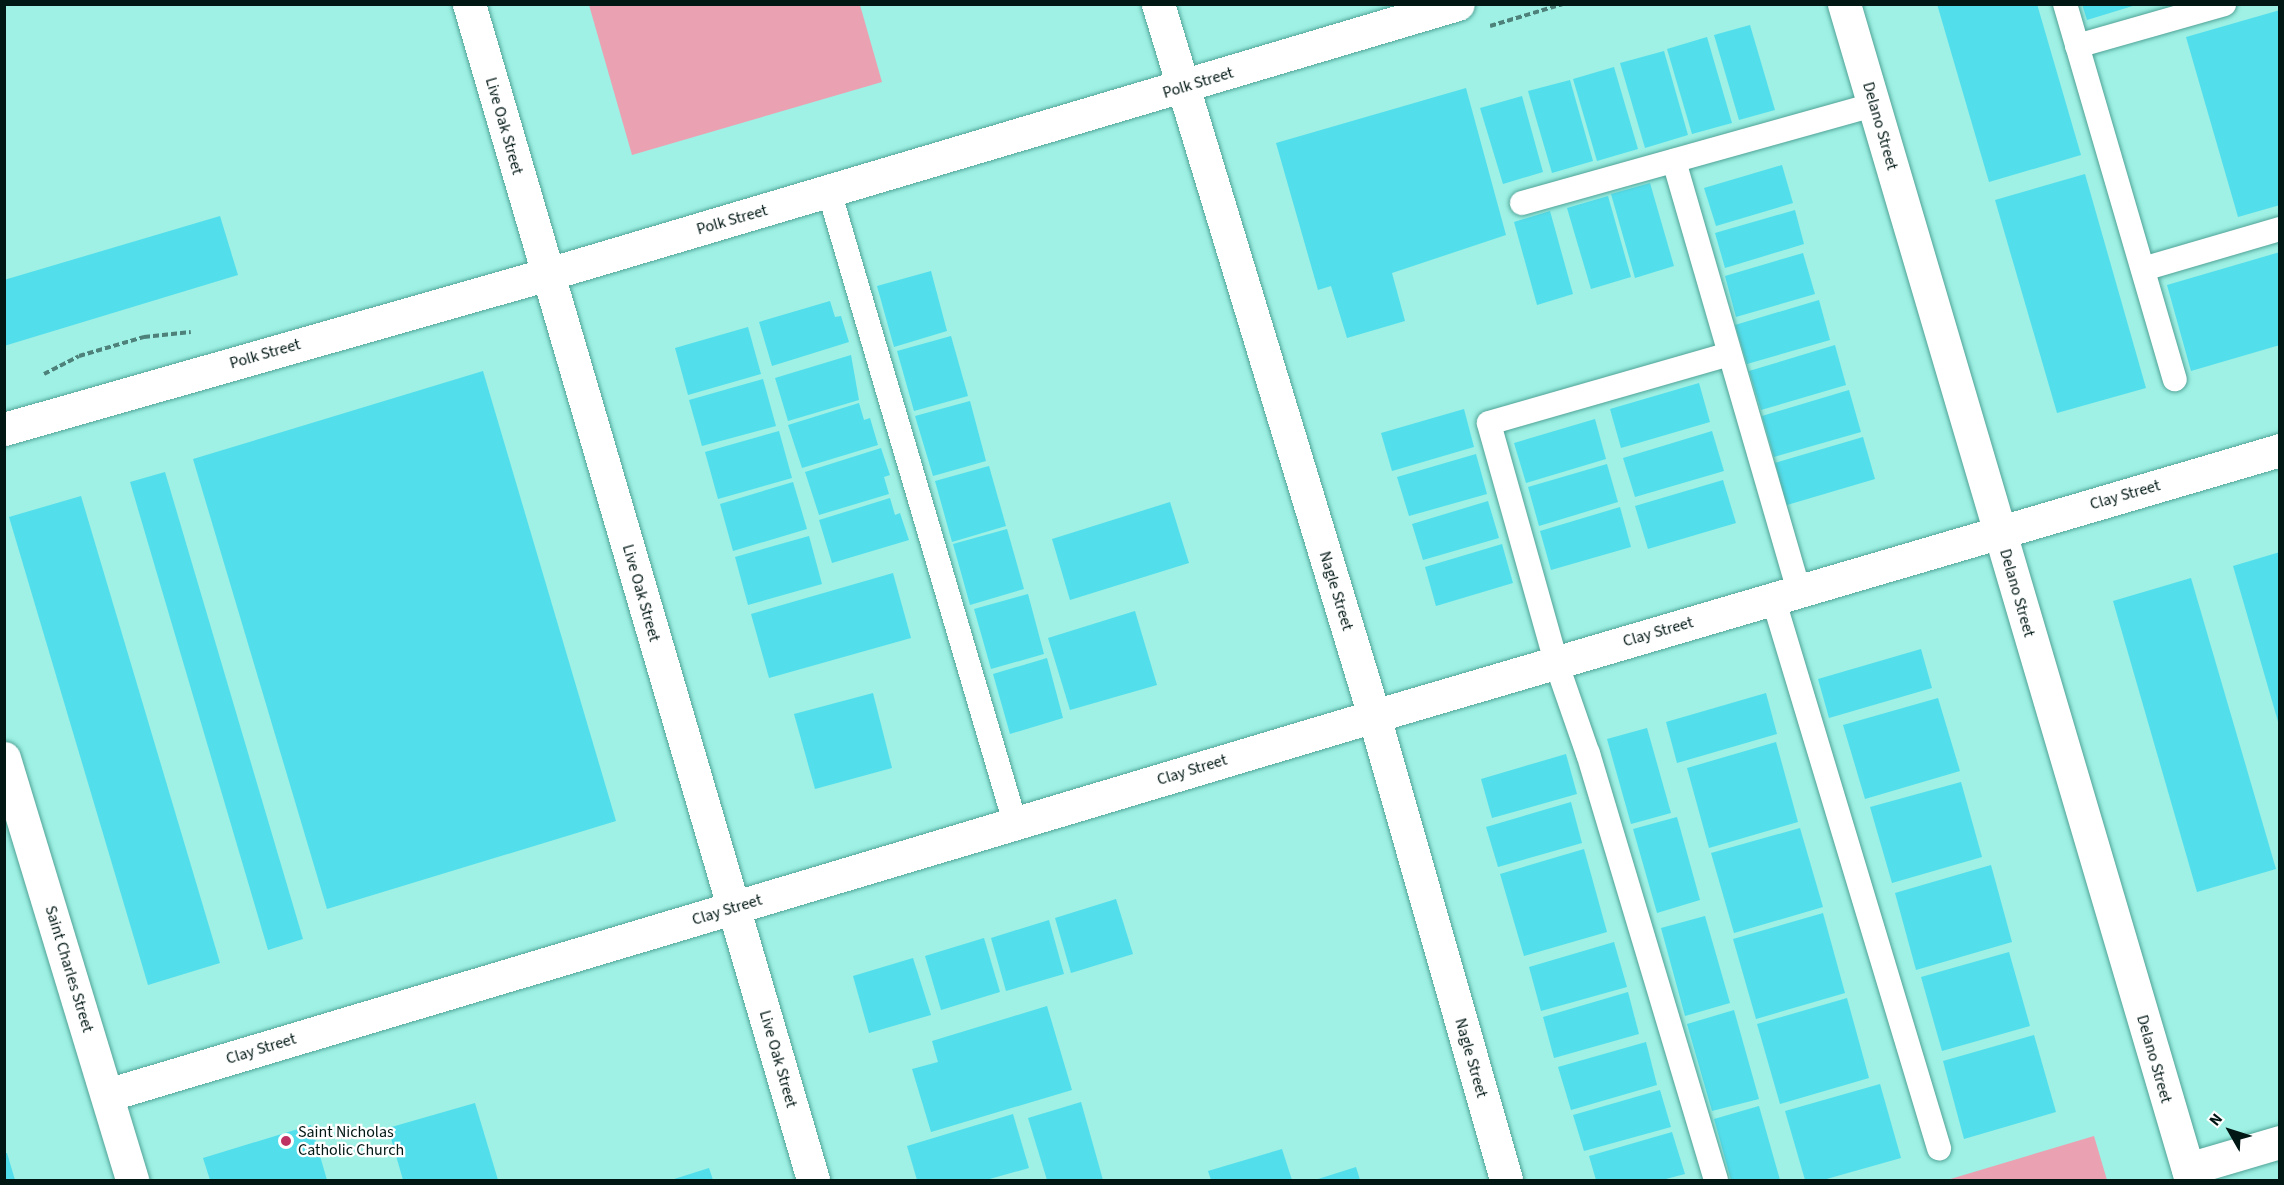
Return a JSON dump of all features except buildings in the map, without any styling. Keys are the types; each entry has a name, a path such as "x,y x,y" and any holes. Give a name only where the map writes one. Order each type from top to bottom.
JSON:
{"street":[{"name":"Live Oak Street","path":"469,4 813,1180"},
{"name":"Nagle Street","path":"1158,4 1374,716 1506,1180"},
{"name":"Polk Street","path":"4,429 548,274 1182,88 1458,4"},
{"name":"Delano Street","path":"1844,4 2190,1175"},
{"name":"Clay Street","path":"107,1095 1374,716 2280,450"},
{"name":"Saint Charles Street","path":"4,758 132,1180"},
{"path":"2190,1175 2280,1142"}],"lane":[{"path":"2065,4 2175,379"},
{"path":"2077,46 2224,4"},
{"path":"1522,203 1874,105"},
{"path":"1674,161 1729,354 1786,594 1939,1148"},
{"path":"829,191 1015,823"},
{"path":"2143,269 2280,229"},
{"path":"1716,1180 1588,754 1556,662 1489,423 1729,354"}],"shaded area":[{"path":"589,5 860,5 882,82 632,155"},
{"path":"2094,1136 2107,1180 1947,1180"}],"place":[{"name":"Saint Nicholas Catholic Church","path":"286,1141"}]}
